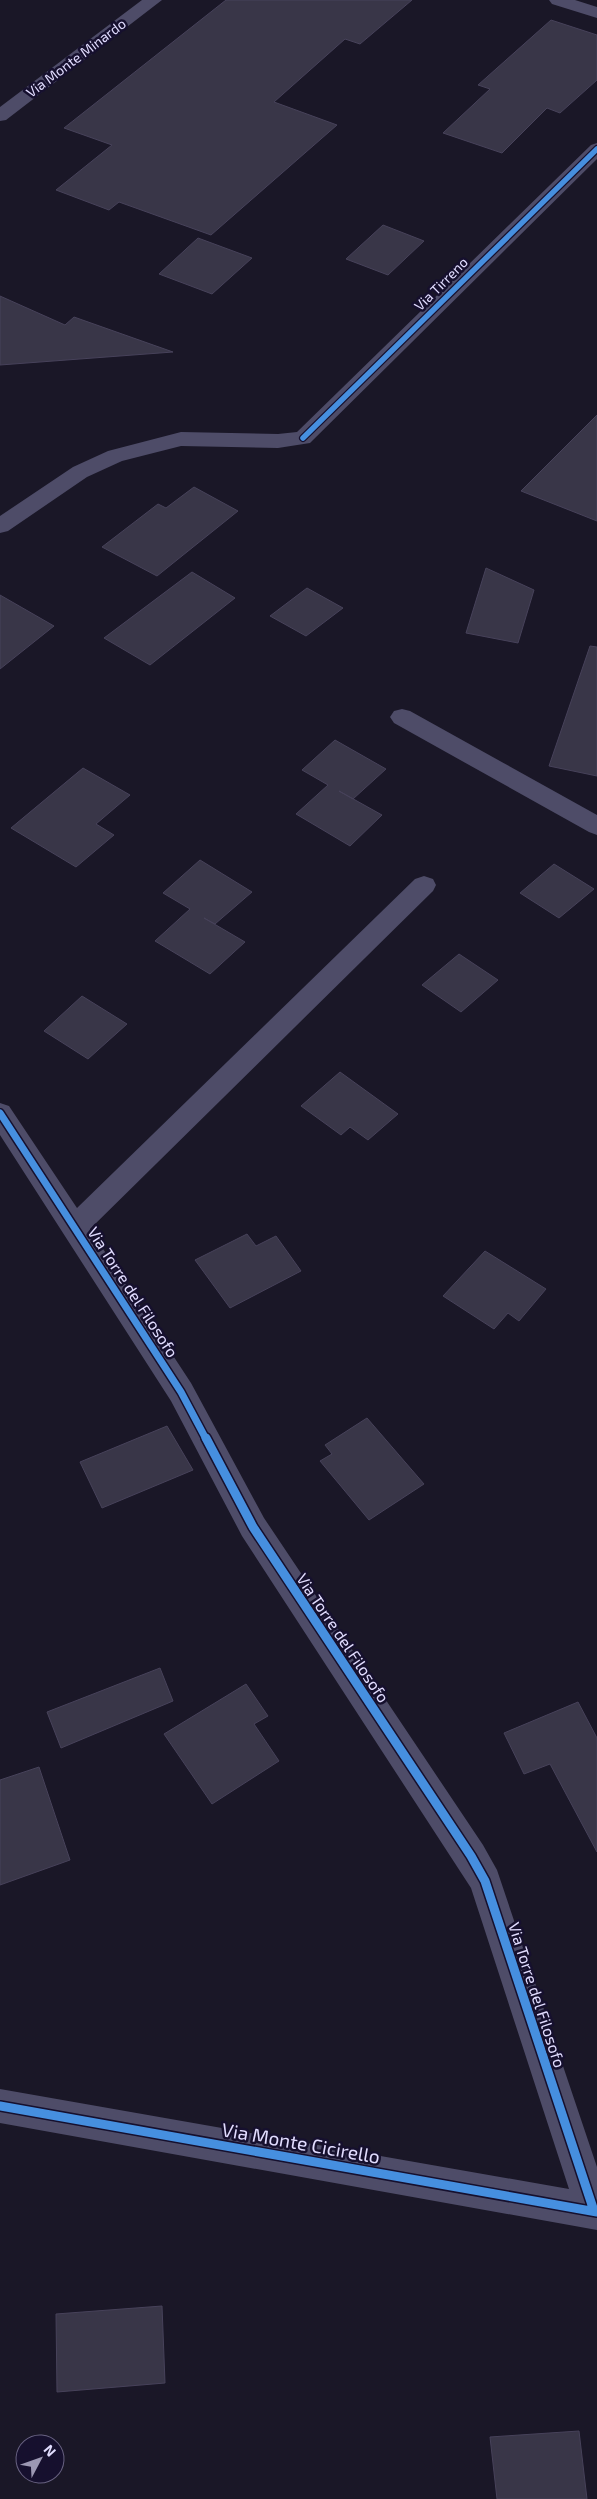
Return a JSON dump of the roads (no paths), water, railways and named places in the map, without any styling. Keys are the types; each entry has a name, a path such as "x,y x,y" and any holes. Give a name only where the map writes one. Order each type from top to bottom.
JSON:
{"street":[{"name":"Via Monte Minardo","path":"0,116 152,0"},
{"path":"558,0 597,13"},
{"name":"Via Tirreno","path":"0,526 80,472 115,456 181,439 278,441 303,438 597,148"},
{"path":"402,717 597,826"},
{"path":"74,1228 424,885"},
{"name":"Via Torre del Filosofo","path":"0,1113 181,1392 253,1527 466,1848 484,1881 595,2212"},
{"name":"Via Monte Cicirello","path":"0,2106 595,2212"}]}
